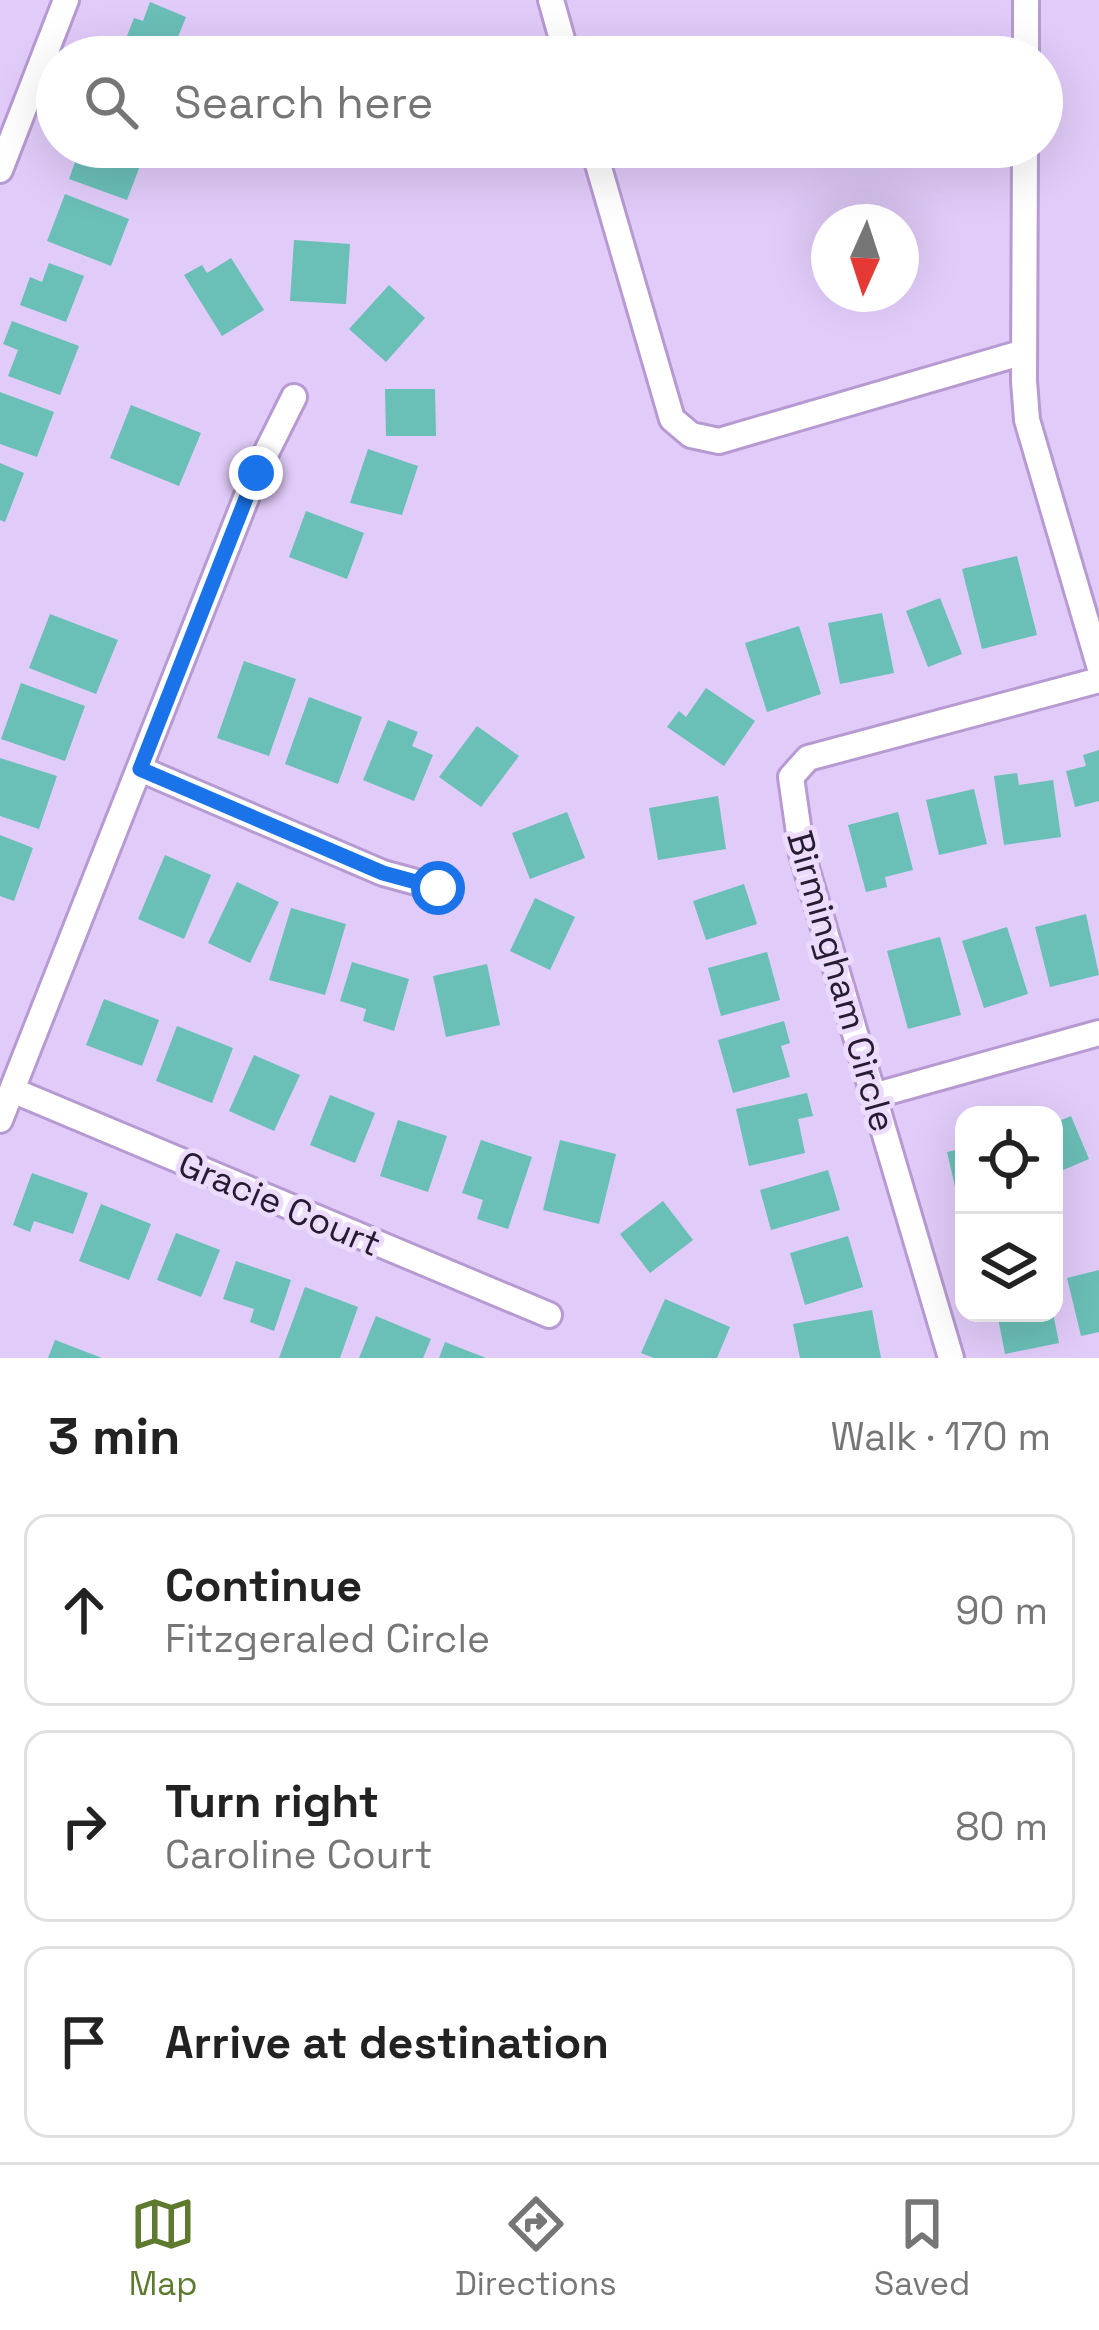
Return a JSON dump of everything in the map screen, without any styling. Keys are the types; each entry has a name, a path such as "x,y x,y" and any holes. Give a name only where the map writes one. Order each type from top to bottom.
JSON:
{"street":[{"path":"52,36 66,0"},
{"path":"551,0 561,36"},
{"path":"1026,0 1026,36"},
{"path":"0,170 36,77"},
{"path":"599,168 672,418 691,435 719,441 1024,352"},
{"path":"1025,168 1027,421 1099,665"},
{"path":"0,1120 256,473 294,397"},
{"name":"Birmingham Circle","path":"951,1358 802,854 791,777 808,758 1099,680"},
{"path":"140,769 383,873 438,888"},
{"path":"873,1096 1099,1033"},
{"name":"Gracie Court","path":"12,1090 549,1315"}],"building":[{"path":"150,2 186,17 178,36 127,36 134,18 143,21"},
{"path":"73,168 139,168 127,200 69,179"},
{"path":"65,194 129,219 111,266 47,241"},
{"path":"294,240 350,244 346,304 290,301"},
{"path":"231,258 264,310 222,336 184,275 202,265 207,273"},
{"path":"49,263 84,276 66,322 20,305 30,277 42,282"},
{"path":"389,285 425,318 386,362 349,329"},
{"path":"12,321 79,346 60,395 8,376 18,350 3,344"},
{"path":"385,389 435,389 436,436 386,436"},
{"path":"0,392 54,412 37,457 0,444"},
{"path":"131,405 201,433 179,486 110,458"},
{"path":"368,449 418,466 402,515 350,503"},
{"path":"0,463 24,473 5,522 0,520"},
{"path":"306,511 364,533 347,579 289,557"},
{"path":"1017,556 1037,635 982,649 962,569"},
{"path":"940,598 962,654 928,667 906,611"},
{"path":"882,613 894,673 840,684 828,623"},
{"path":"50,614 118,640 96,694 29,668"},
{"path":"799,626 821,694 767,712 745,643"},
{"path":"244,661 296,679 269,756 217,738"},
{"path":"21,683 85,706 65,761 1,739"},
{"path":"706,688 755,721 724,766 667,727 679,711 686,717"},
{"path":"309,697 362,717 338,784 285,764"},
{"path":"388,720 418,732 412,746 433,755 414,801 363,780"},
{"path":"477,726 519,756 481,807 439,777"},
{"path":"1099,750 1099,801 1075,807 1066,771 1086,766 1083,755"},
{"path":"0,758 57,776 39,829 0,816"},
{"path":"1017,773 1019,785 1053,780 1061,837 1004,845 994,776"},
{"path":"974,789 987,844 939,855 926,800"},
{"path":"718,796 726,849 658,860 649,808"},
{"path":"567,812 585,858 530,879 512,833"},
{"path":"898,812 913,870 885,877 887,887 866,892 848,825"},
{"path":"0,835 33,848 14,901 0,896"},
{"path":"165,855 211,875 184,939 138,919"},
{"path":"237,882 279,902 250,963 208,943"},
{"path":"744,884 757,924 706,940 693,901"},
{"path":"535,898 575,917 550,970 510,951"},
{"path":"291,908 346,924 325,995 269,980"},
{"path":"1086,914 1099,975 1050,987 1035,927"},
{"path":"1007,927 1028,994 984,1008 962,941"},
{"path":"940,937 961,1015 908,1029 887,951"},
{"path":"767,952 780,1000 721,1016 708,968"},
{"path":"352,962 409,979 394,1031 363,1021 366,1009 340,1001"},
{"path":"487,964 500,1025 446,1037 433,976"},
{"path":"104,999 159,1020 142,1066 86,1045"},
{"path":"784,1021 790,1043 781,1046 790,1077 733,1093 718,1040"},
{"path":"177,1026 233,1048 212,1103 156,1081"},
{"path":"254,1055 300,1075 274,1131 229,1111"},
{"path":"807,1093 813,1116 798,1119 805,1153 749,1166 736,1109"},
{"path":"330,1095 375,1113 355,1163 310,1145"},
{"path":"1071,1116 1089,1159 1063,1170 1063,1119"},
{"path":"398,1120 447,1136 428,1192 380,1176"},
{"path":"481,1140 532,1157 508,1229 477,1219 483,1200 462,1193"},
{"path":"560,1140 616,1154 599,1224 543,1210"},
{"path":"955,1150 955,1187 947,1152"},
{"path":"828,1170 840,1210 771,1230 760,1190"},
{"path":"32,1173 88,1193 73,1234 34,1221 30,1232 13,1225"},
{"path":"663,1201 693,1240 650,1273 620,1234"},
{"path":"101,1204 151,1224 129,1280 79,1261"},
{"path":"176,1233 220,1250 201,1297 157,1280"},
{"path":"848,1236 863,1287 805,1305 790,1253"},
{"path":"236,1261 291,1280 274,1331 250,1322 254,1309 223,1299"},
{"path":"1099,1270 1099,1332 1081,1336 1067,1278"},
{"path":"305,1287 358,1307 340,1358 279,1358"},
{"path":"665,1299 730,1327 717,1358 654,1358 641,1353"},
{"path":"872,1310 881,1358 800,1358 793,1324"},
{"path":"376,1316 431,1339 423,1358 359,1358"},
{"path":"999,1322 1055,1322 1059,1343 1005,1354"},
{"path":"55,1340 102,1358 48,1358"},
{"path":"445,1342 486,1358 439,1358"}],"route":[{"path":"256,473 140,769 383,873 438,888"}]}
